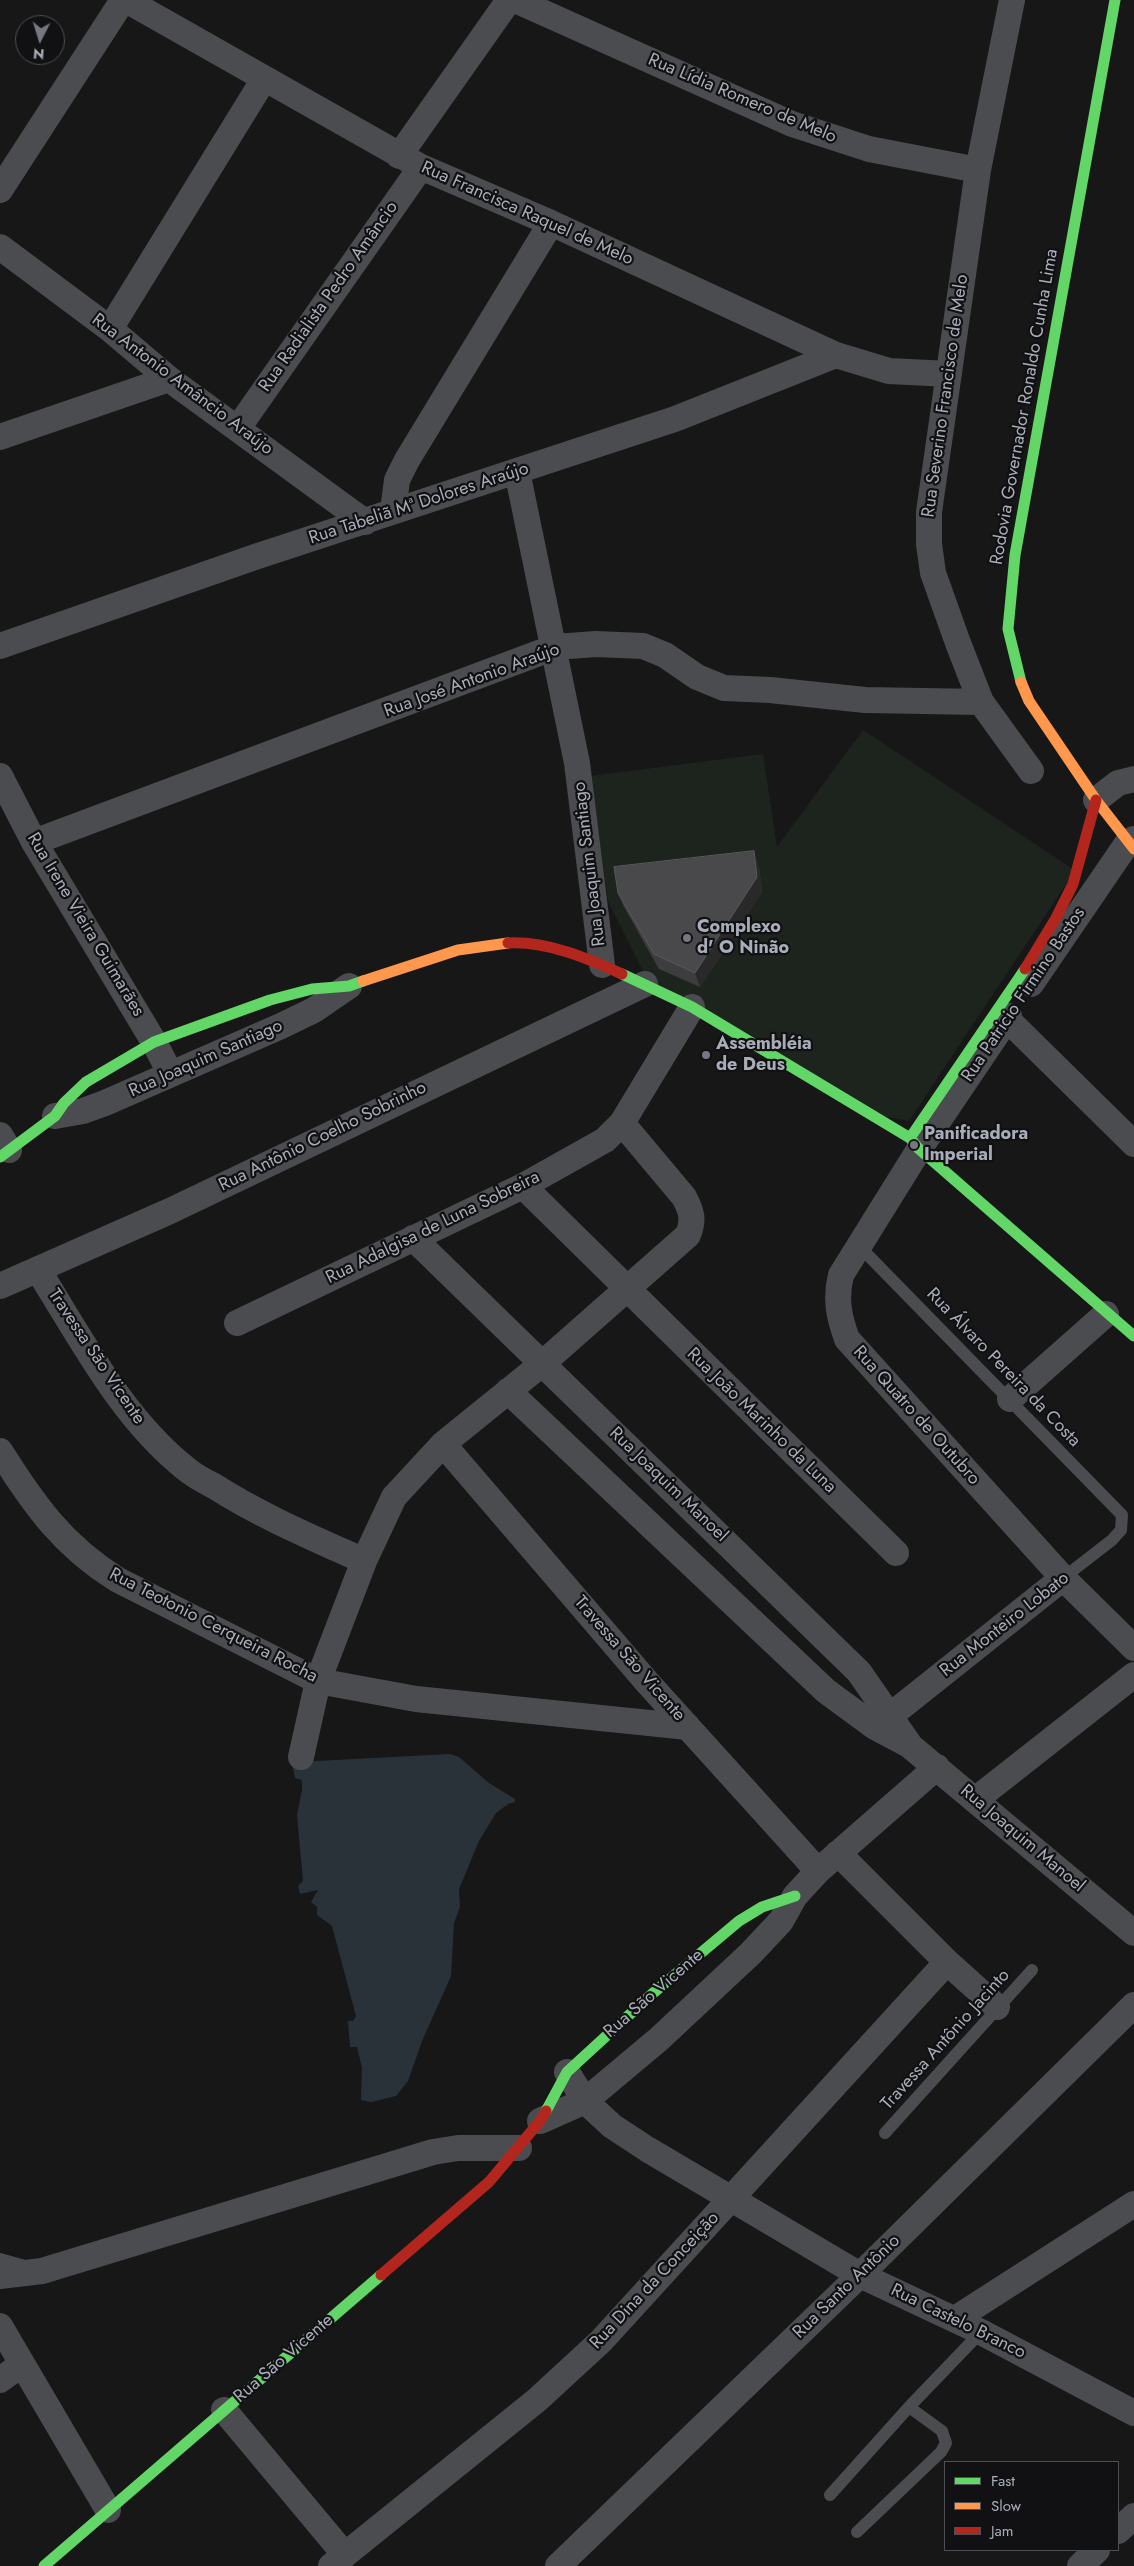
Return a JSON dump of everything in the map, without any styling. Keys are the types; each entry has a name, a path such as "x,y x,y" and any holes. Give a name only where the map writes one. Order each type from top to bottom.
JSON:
{"street":[{"name":"Rua Francisca Raquel de Melo","path":"124,0 410,162 551,223 836,355 890,371 949,374"},
{"path":"0,190 124,0"},
{"name":"Rua Radialista Pedro Amâncio","path":"238,428 410,162 509,0"},
{"name":"Rua Lídia Romero de Melo","path":"515,0 792,124 869,149 978,170"},
{"name":"Rua Severino Francisco de Melo","path":"1012,0 978,170 929,512 929,544 933,573 982,702 1030,771"},
{"name":"Rodovia Governador Ronaldo Cunha Lima","path":"1115,0 1021,516 1015,555 1008,629 1022,687 1029,701 1096,800 1132,843"},
{"path":"110,329 264,79"},
{"path":"393,511 397,480 407,460 551,223"},
{"name":"Rua Antonio Amâncio Araújo","path":"0,248 110,329 169,379 365,522"},
{"name":"Rua Tabeliã Mª Dolores Araújo","path":"0,646 255,557 675,419 836,355"},
{"path":"0,437 169,379"},
{"name":"Rua Joaquim Santiago","path":"517,472 555,648 577,763 602,965"},
{"name":"Rua José Antonio Araújo","path":"34,842 555,648 596,644 643,646 665,655 696,677 724,688 770,690 864,700 982,702"},
{"name":"Rua Irene Vieira Guimarães","path":"0,776 34,842 154,1042 170,1073"},
{"path":"1096,800 1118,783 1134,779"},
{"name":"Rua Patricio Firmino Bastos","path":"915,1143 940,1090 1019,980 1061,910 1074,882 1096,800"},
{"name":"Rua Patricio Firmino Bastos","path":"915,1143 1007,1019 1132,843"},
{"name":"Rua Joaquim Santiago","path":"55,1116 64,1103 86,1082 154,1042 270,1000 312,990 349,986 458,950 492,944 524,942 560,950 602,965 692,1007 915,1143 1106,1314 1134,1336"},
{"name":"Rua Antônio Coelho Sobrinho","path":"0,1286 179,1206 645,984"},
{"name":"Rua Joaquim Santiago","path":"3,1147 55,1116 83,1111 105,1103 281,1026 314,1010 349,986"},
{"path":"301,1757 318,1680 364,1561 394,1497 443,1444 543,1363 688,1235 693,1223 692,1211 684,1197 622,1124 692,1007"},
{"path":"1007,1019 1134,1144"},
{"name":"Rua Adalgisa de Luna Sobreira","path":"237,1323 523,1186 580,1156 605,1140 622,1124"},
{"name":"Rua Quatro de Outubro","path":"915,1143 859,1246 841,1275 838,1289 839,1316 847,1339 1063,1578 1134,1648"},
{"name":"Rua João Marinho da Luna","path":"523,1186 896,1553"},
{"name":"Rua Joaquim Manoel","path":"413,1238 859,1672 883,1721"},
{"name":"Travessa São Vicente","path":"38,1270 100,1369 148,1434 185,1469 266,1516 364,1561"},
{"path":"1010,1399 1106,1314"},
{"name":"Rua Joaquim Manoel","path":"508,1391 826,1692 883,1721 909,1745 1134,1933"},
{"name":"Travessa São Vicente","path":"443,1444 688,1728 818,1871"},
{"name":"Rua Teotonio Cerqueira Rocha","path":"0,1451 50,1523 90,1563 118,1580 318,1680 416,1699 688,1728"},
{"name":"Rua Monteiro Lobato","path":"883,1721 1063,1578"},
{"path":"975,1800 1134,1676"},
{"name":"Rua São Vicente","path":"540,2121 585,2101 659,2039 751,1953 780,1921 795,1896 818,1871 937,1767"},
{"path":"838,1853 947,1962 997,2007"},
{"name":"Rua São Vicente","path":"44,2566 489,2182 540,2121 567,2072 652,1994 739,1921 762,1907 795,1896"},
{"name":"Rua Dina da Conceição","path":"338,2560 536,2400 594,2348 947,1962"},
{"name":"Rua Santo Antônio","path":"558,2566 860,2275 1134,2005"},
{"name":"Rua Castelo Branco","path":"567,2072 585,2101 612,2126 731,2200 860,2275 981,2332 1134,2413"},
{"path":"0,2276 42,2271 433,2152 458,2148 519,2148"},
{"path":"954,2319 1134,2204"},
{"path":"0,2326 108,2510"},
{"path":"0,2380 22,2364"},
{"path":"224,2410 338,2560"},
{"path":"1119,2530 1134,2516"},
{"path":"1080,2566 1096,2551"}],"lane":[{"name":"Rua Álvaro Pereira da Costa","path":"859,1246 1122,1515"},
{"name":"Rua Monteiro Lobato","path":"1063,1578 1112,1540 1121,1530 1122,1515"},
{"name":"Travessa Antônio Jacinto","path":"885,2133 1032,1970"},
{"path":"0,2259 42,2271"},
{"path":"830,2495 909,2407 981,2332"},
{"path":"857,2532 941,2452 946,2443 942,2431 909,2407"}],"shaded area":[{"path":"863,730 1073,869 1070,878 909,1121 876,1115 649,983 608,901 590,776 763,754 777,847"},
{"path":"450,1754 459,1757 489,1783 515,1799 515,1802 508,1804 496,1813 479,1841 459,1889 460,1907 454,1923 451,1976 422,2041 408,2081 396,2096 371,2102 361,2100 362,2068 357,2047 350,2047 348,2021 353,2021 356,2016 332,1926 317,1915 317,1907 311,1902 318,1890 300,1894 298,1886 303,1881 297,1815 302,1780 295,1778 292,1764 297,1762"}],"building":[{"name":"Complexo d' O Ninão","path":"754,851 757,877 695,973 654,954 618,893 614,867"}],"traffic: fast":[{"path":"1021,682 1008,629 1015,555 1115,0"},
{"path":"1025,969 910,1138 918,1148 1134,1336"},
{"path":"622,974 692,1007 910,1138"},
{"path":"0,1157 55,1116 64,1103 86,1082 154,1042 270,1000 312,989 349,986 363,981"},
{"path":"546,2111 567,2072 652,1994 739,1921 762,1907 795,1896"},
{"path":"44,2566 381,2275"}],"traffic: slow":[{"path":"1021,682 1029,701 1096,800 1134,849"},
{"path":"363,981 458,950 508,943"}],"traffic: jam":[{"path":"1025,969 1056,918 1073,884 1096,800"},
{"path":"508,943 523,943 552,948 595,962 622,974"},
{"path":"381,2275 489,2182 540,2121 546,2111"}],"place":[{"name":"Complexo d' O Ninão","path":"687,938"},
{"name":"Assembléia de Deus","path":"706,1055"},
{"name":"Panificadora Imperial","path":"914,1145"}]}
